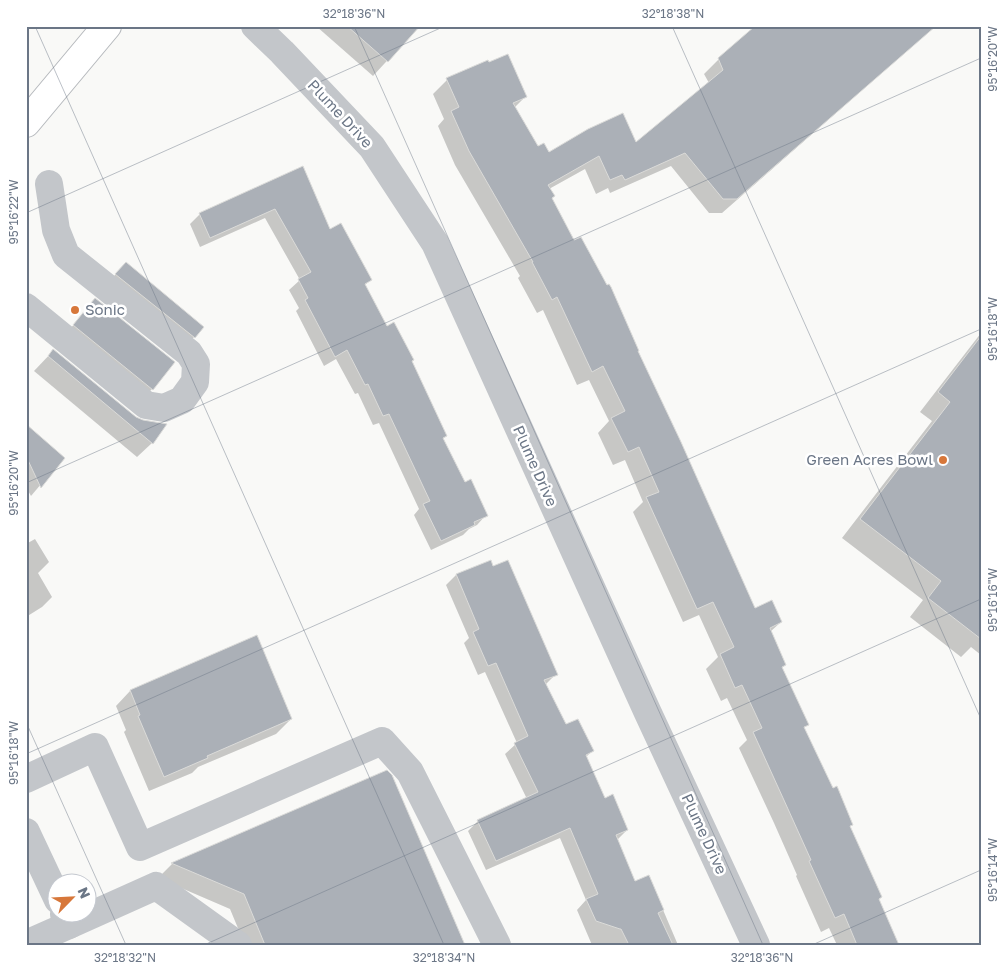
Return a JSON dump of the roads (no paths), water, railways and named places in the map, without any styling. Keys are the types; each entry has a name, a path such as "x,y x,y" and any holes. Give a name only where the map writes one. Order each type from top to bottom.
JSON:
{"highway":[{"path":"26,123 107,26"}],"street":[{"name":"Plume Drive","path":"255,26 372,147 435,243 756,945"},
{"path":"26,306 146,405 164,408 182,400 195,382 196,364 190,353 66,255 56,230 49,184"},
{"path":"140,847 382,741 410,772 497,945"},
{"path":"26,779 95,747 156,886 238,945"},
{"path":"26,832 48,879"},
{"path":"98,907 156,886"},
{"path":"26,944 58,924"}],"place":[{"name":"Sonic","path":"75,310"},
{"name":"Green Acres Bowl","path":"943,460"}]}
